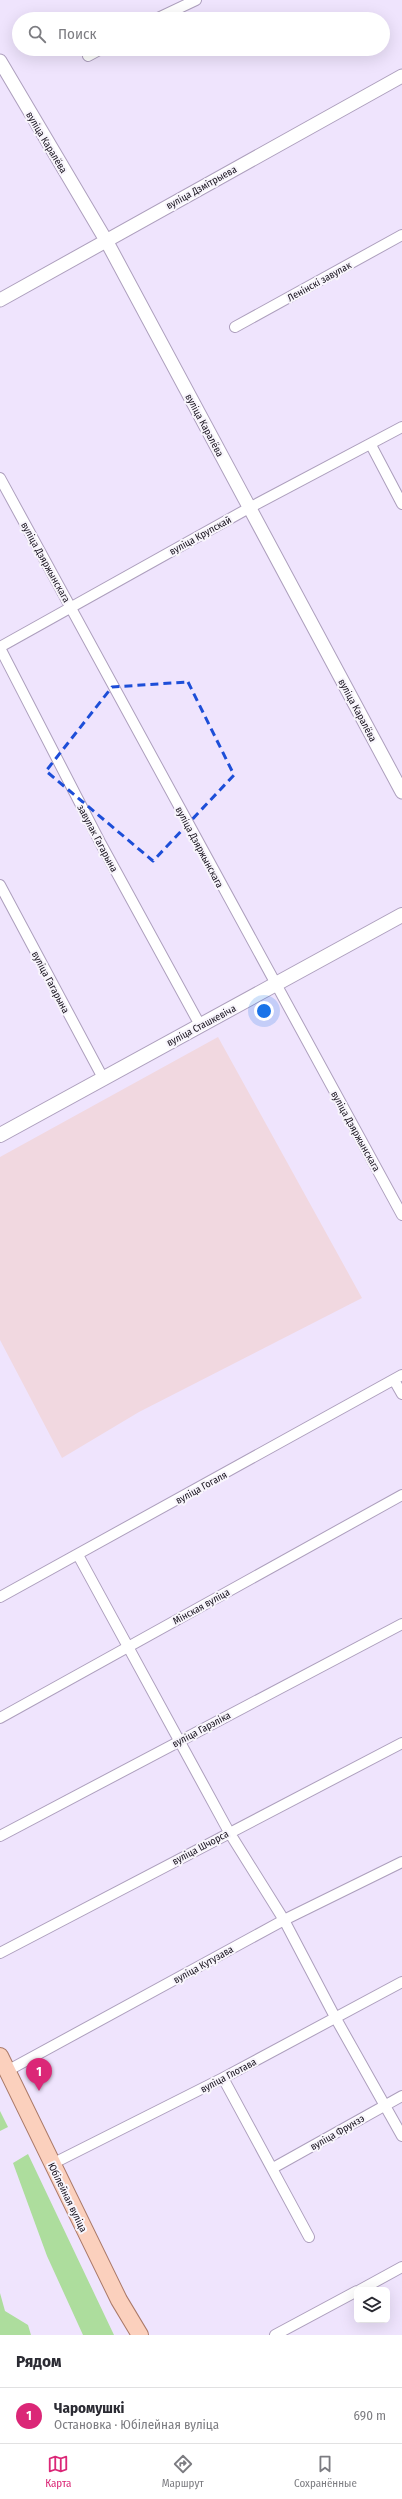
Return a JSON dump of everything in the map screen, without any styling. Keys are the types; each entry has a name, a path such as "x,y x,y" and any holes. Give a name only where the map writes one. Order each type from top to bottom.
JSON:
{"main road":[{"name":"вуліца Сташкевіча","path":"0,1134 402,915"},
{"name":"Юбілейная вуліца","path":"0,2056 119,2300 140,2335"}],"street":[{"path":"171,12 196,0"},
{"name":"вуліца Каралёва","path":"0,61 107,242 402,792"},
{"name":"вуліца Дзмітрыева","path":"0,300 107,242 402,76"},
{"name":"Ленінскі завулак","path":"235,327 402,234"},
{"name":"вуліца Крупскай","path":"0,648 70,607 249,508 371,445 402,427"},
{"path":"371,445 402,504"},
{"name":"вуліца Дзяржынскага","path":"0,478 275,985 402,1215"},
{"name":"завулак Гагарына","path":"0,648 101,844 200,1025"},
{"name":"вуліца Гагарына","path":"0,885 103,1078"},
{"path":"398,1377 402,1394"},
{"name":"вуліца Гогаля","path":"0,1597 398,1377"},
{"name":"Мінская вуліца","path":"0,1718 402,1495"},
{"path":"78,1555 126,1647 229,1832 284,1920 335,2017 386,2104 402,2136"},
{"name":"вуліца Гарэліка","path":"0,1836 402,1624"},
{"name":"вуліца Шчорса","path":"0,1954 229,1832 402,1743"},
{"name":"вуліца Кутузава","path":"8,2071 284,1920 402,1862"},
{"name":"вуліца Глотава","path":"52,2164 223,2078 402,1982"},
{"path":"223,2078 309,2237"},
{"name":"вуліца Фрунзэ","path":"273,2168 402,2096"},
{"path":"365,2287 402,2267"},
{"path":"275,2335 354,2294"}],"highlighted area":[{"path":"188,682 234,775 153,861 46,771 112,687"}],"shaded area":[{"path":"218,1037 362,1298 139,1412 62,1458 0,1340 0,1157"}],"green space":[{"path":"0,2111 8,2127 0,2131"},
{"path":"28,2154 114,2335 83,2335 47,2256 13,2163"},
{"path":"0,2293 5,2311 28,2325 31,2335 0,2335"}],"place":[{"name":"Чаромушкі","path":"39,2091"}]}
